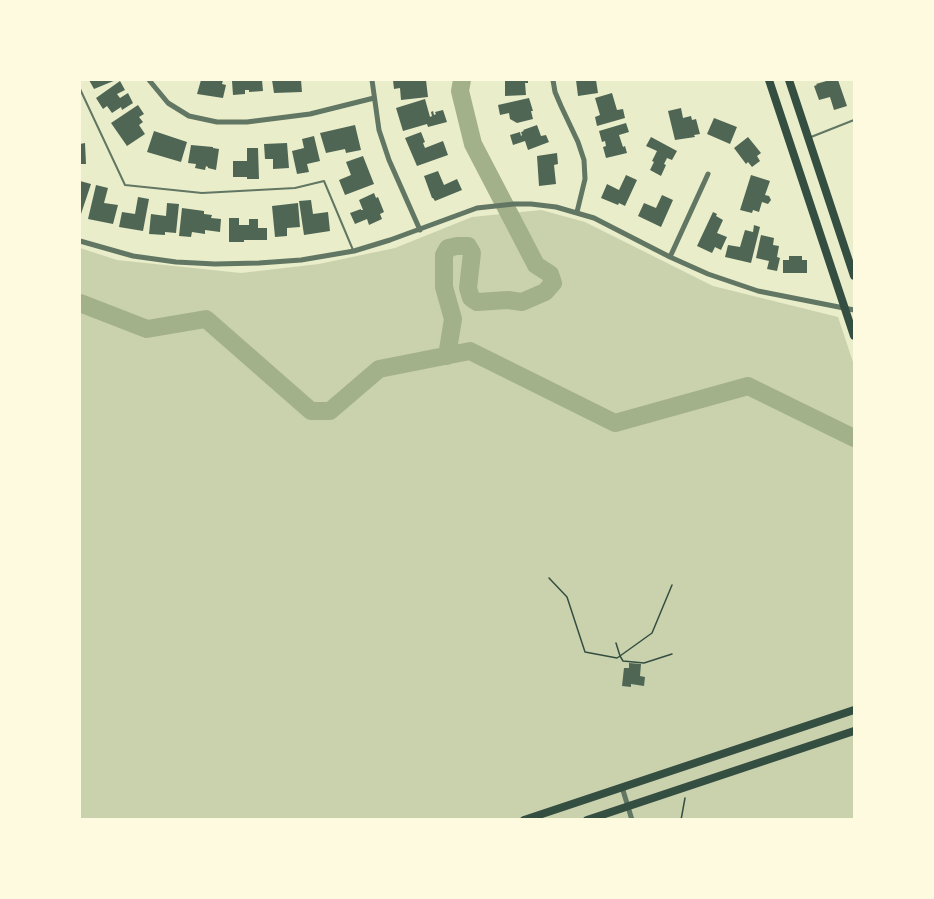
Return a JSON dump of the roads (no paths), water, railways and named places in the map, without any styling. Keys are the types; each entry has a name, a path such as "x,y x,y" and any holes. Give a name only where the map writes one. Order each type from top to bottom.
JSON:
{"main road":[{"path":"769,80 855,336"},
{"path":"789,80 855,276"},
{"path":"524,819 855,710"},
{"path":"587,819 855,730"}],"street":[{"path":"149,80 168,103 189,116 217,122 247,122 310,114 374,98"},
{"path":"372,80 379,130 389,160 420,230"},
{"path":"553,80 555,92 584,160 585,179 577,212"},
{"path":"670,257 708,174"},
{"path":"80,241 132,256 176,262 215,264 301,260 354,251 420,230 477,208 531,204 556,207 594,218 708,274 758,291 855,310"},
{"path":"622,787 633,819"}],"lane":[{"path":"80,89 125,185 202,193 295,188 324,181 354,251"},
{"path":"809,138 855,120"}],"waterway":[{"path":"447,356 453,319 444,287 444,255 448,248 468,246 472,253 468,288 471,298 477,302 508,300 522,302 545,292 553,283 550,274 536,265 473,144 460,91 462,80"},
{"path":"80,303 147,329 206,319 311,411 330,411 379,369 470,351 615,423 748,386 854,438"}]}
